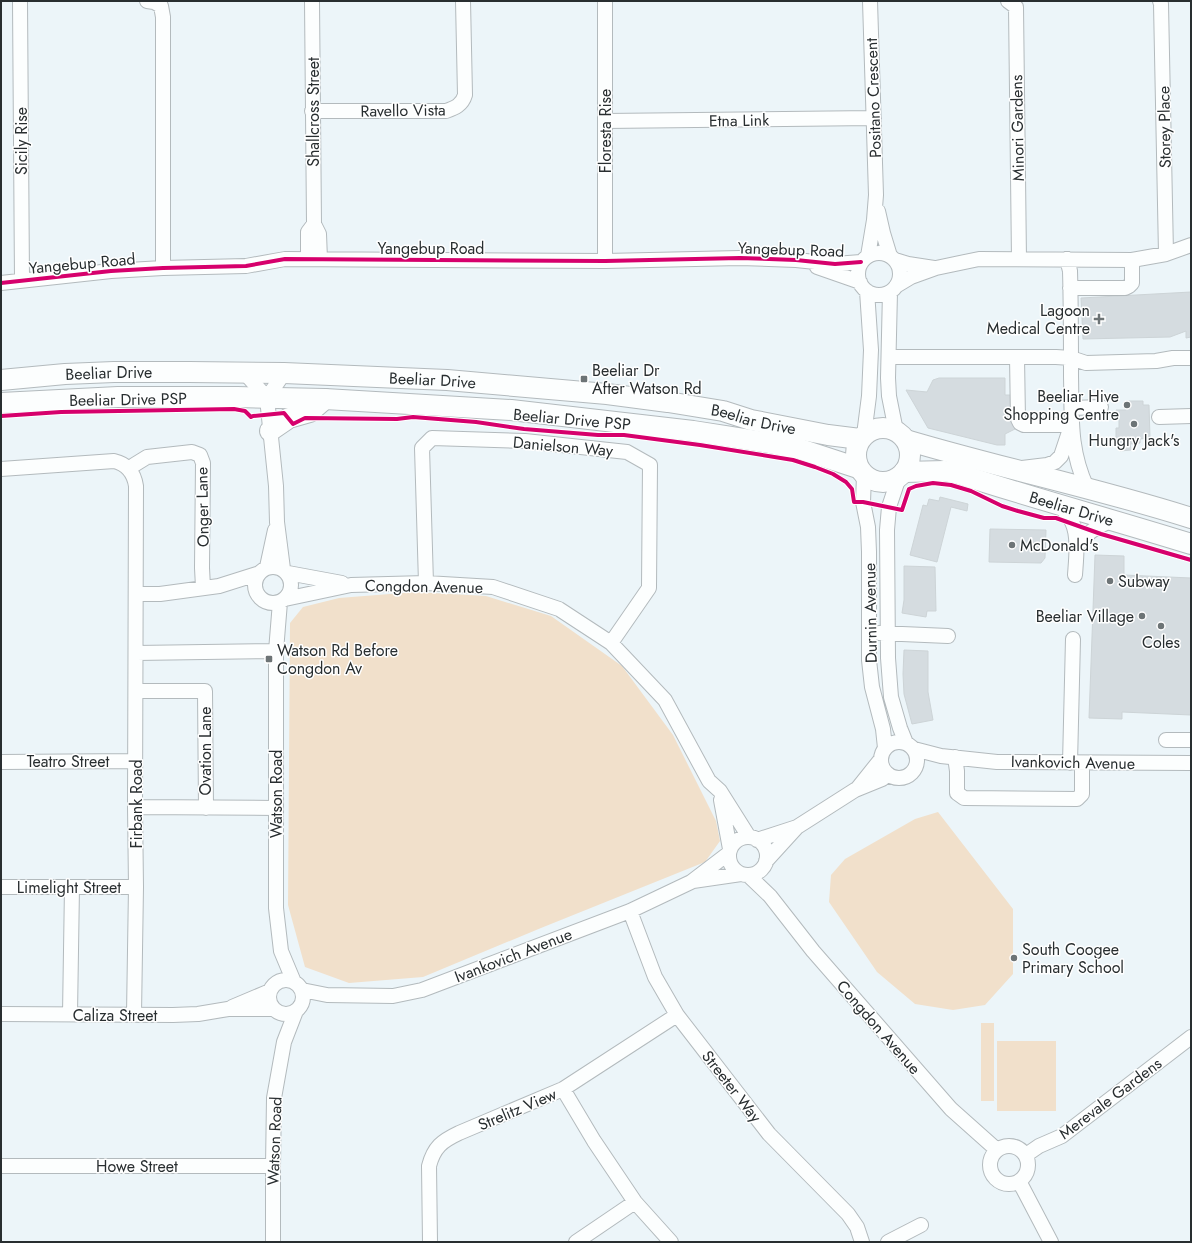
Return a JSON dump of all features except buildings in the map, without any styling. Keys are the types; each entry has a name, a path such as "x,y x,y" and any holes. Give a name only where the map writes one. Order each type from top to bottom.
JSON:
{"highway":[{"name":"Beeliar Drive","path":"1,380 65,374 114,372 244,372 503,384 607,394 668,402 723,412 751,420 828,435 862,437"},
{"name":"Beeliar Drive","path":"1,403 118,397 267,398 325,399 512,410 686,430 800,449 861,472"},
{"path":"270,431 289,418 310,412 325,399"},
{"path":"879,428 885,428 901,435 909,446 910,459 908,466 902,475 893,480 881,483 875,482 861,472 856,461 855,453 862,437 879,428"},
{"name":"Beeliar Drive","path":"901,435 1014,469 1163,509 1191,518"},
{"name":"Beeliar Drive","path":"902,475 945,471 959,474 1191,544"}],"street":[{"name":"Sicily Rise","path":"20,1 22,280"},
{"path":"147,1 154,2 161,6 163,25 163,268"},
{"name":"Shallcross Street","path":"312,1 314,224 308,232 314,259"},
{"name":"Ravello Vista","path":"312,111 446,110 454,108 460,104 464,100 465,95 464,1"},
{"name":"Floresta Rise","path":"605,1 605,261"},
{"name":"Positano Crescent","path":"865,259 874,220 876,195 870,1"},
{"name":"Minori Gardens","path":"1008,1 1016,6 1019,259"},
{"name":"Storey Place","path":"1160,1 1166,254"},
{"name":"Etna Link","path":"605,121 874,118"},
{"name":"Positano Crescent","path":"876,195 880,224 892,258"},
{"path":"864,287 878,295 936,268 979,259 1132,260 1166,254 1191,245"},
{"path":"862,437 869,396 871,350 864,287 858,271 865,259 877,253 884,253 892,258 908,264 936,268"},
{"name":"Yangebup Road","path":"1,283 111,271 246,266 285,259 605,261 740,258 796,260 835,264 865,259"},
{"path":"892,258 900,271 899,279 893,289 888,378 889,396 901,435"},
{"path":"1067,259 1070,271 1071,425 1074,452 1082,478 1087,488"},
{"name":"Yangebup Road","path":"796,260 864,287"},
{"path":"1070,288 1125,288 1132,283 1132,260"},
{"path":"1017,356 1018,419 1020,423 1024,425 1071,425"},
{"path":"889,357 939,358 1056,356 1071,358 1086,363 1156,361 1173,358 1191,358"},
{"path":"136,594 160,594 219,586 244,589 268,602 274,603 289,595 292,584 291,578 286,571 277,522 276,486 267,398 244,372"},
{"path":"267,398 284,373"},
{"path":"1072,408 1101,406"},
{"path":"1159,417 1191,416"},
{"path":"1014,469 1047,465 1055,462 1061,456 1071,425"},
{"name":"Danielson Way","path":"426,583 422,448 432,438 526,442 627,452 650,465 649,588 611,643"},
{"name":"Onger Lane","path":"130,470 134,465 147,457 192,452 200,455 203,463 202,568 204,587"},
{"path":"1,469 108,461 120,463 130,470"},
{"name":"Firbank Road","path":"130,470 136,486 136,887 134,1014"},
{"name":"Durnin Avenue","path":"861,472 863,502 868,527 869,660 872,687 883,729 883,754"},
{"name":"Durnin Avenue","path":"902,475 889,507 887,530 888,658 891,697 900,728 910,746"},
{"path":"1061,506 1073,524 1075,533 1075,575"},
{"path":"1076,548 1082,538 1091,530 1112,520"},
{"path":"261,598 254,586 255,580 262,571 277,522"},
{"path":"219,586 272,566 286,571"},
{"name":"Congdon Avenue","path":"286,571 350,585"},
{"name":"Congdon Avenue","path":"282,600 350,585 426,583 493,587 558,609 611,643 665,700 709,781 720,791 753,838"},
{"name":"Watson Road","path":"261,598 276,636"},
{"name":"Watson Road","path":"273,987 281,951 276,908 276,636 282,600"},
{"path":"869,633 948,636"},
{"path":"955,757 957,771 957,793 964,798 1077,799 1082,794 1076,763 1073,639"},
{"path":"136,653 276,651"},
{"name":"Ovation Lane","path":"136,691 205,691 206,808"},
{"path":"1166,740 1191,740"},
{"path":"855,790 889,744 894,742 900,741 910,746 918,758 916,768 908,776 903,778 898,778 888,774 881,765 883,754"},
{"name":"Ivankovich Avenue","path":"910,746 940,756 997,762 1191,763"},
{"name":"Ivankovich Avenue","path":"916,768 955,757"},
{"name":"Teatro Street","path":"1,762 135,761"},
{"path":"766,863 767,855 765,848 760,841 745,837 737,840 732,845 729,859 731,866 735,871 745,875 755,874 762,870 766,863 797,827 855,790 882,779 888,774"},
{"path":"720,791 730,851"},
{"path":"135,807 276,808"},
{"path":"753,838 797,827"},
{"name":"Ivankovich Avenue","path":"298,986 327,996 393,996 422,990 630,911 691,882 730,851"},
{"name":"Congdon Avenue","path":"766,863 770,896"},
{"name":"Congdon Avenue","path":"745,875 770,896 813,951 951,1109 997,1150"},
{"name":"Ivankovich Avenue","path":"691,882 745,875"},
{"name":"Limelight Street","path":"1,887 136,887"},
{"path":"70,1014 72,887"},
{"name":"Streeter Way","path":"630,911 655,977 677,1015 769,1134 848,1214 857,1227 862,1242"},
{"name":"Watson Road","path":"281,951 298,986"},
{"path":"285,980 298,986 303,997 302,1004 292,1013 285,1014 276,1011 270,1004 269,998 273,987 285,980"},
{"name":"Caliza Street","path":"228,1009 273,987"},
{"name":"Ivankovich Avenue","path":"298,1009 327,996"},
{"name":"Caliza Street","path":"1,1014 173,1015 198,1014 228,1009 276,1011"},
{"name":"Watson Road","path":"273,1242 274,1098 284,1042 298,1009"},
{"name":"Watson Road","path":"276,1011 284,1042"},
{"name":"Strelitz View","path":"430,1242 429,1166 436,1148 451,1137 563,1089 677,1015"},
{"name":"Merevale Gardens","path":"1026,1155 1039,1146 1062,1136 1191,1037"},
{"path":"563,1089 594,1141 635,1202 671,1242"},
{"path":"1010,1145 1022,1150 1026,1155 1029,1166 1027,1172 1020,1181 1007,1184 1001,1182 992,1173 990,1167 991,1160 997,1150 1010,1145"},
{"name":"Howe Street","path":"1,1166 273,1166"},
{"path":"1020,1181 1051,1242"},
{"path":"576,1242 635,1202"},
{"path":"888,1242 922,1225"}],"shaded area":[{"path":"415,592 486,596 551,616 622,666 673,735 716,821 720,841 705,862 423,977 349,983 305,967 288,905 290,623 303,607 339,598"},
{"path":"938,812 1013,909 1013,974 985,1005 953,1010 915,1004 877,972 829,902 831,875 845,859 915,819"},
{"path":"981,1023 994,1023 994,1101 981,1101"},
{"path":"997,1041 1056,1041 1056,1111 997,1111"}],"cycle path":[{"path":"1,283 111,271 246,266 285,259 605,261 740,258 796,260 835,264 861,262"},
{"name":"Beeliar Drive PSP","path":"1,416 61,412 234,409 245,411 251,417 284,413 293,424 305,418 397,419 413,417 476,422 524,429 598,435 624,435 700,445 793,460 833,474 846,482 852,489 854,502 863,502 902,510 909,489 916,486 933,483 951,485 971,491 1002,506 1044,518 1056,518 1101,534 1191,560"}],"place":[{"name":"Lagoon Medical Centre","path":"1099,319"},
{"name":"Beeliar Dr After Watson Rd","path":"584,379"},
{"name":"Beeliar Hive Shopping Centre","path":"1127,405"},
{"name":"Hungry Jack's","path":"1134,424"},
{"name":"McDonald's","path":"1012,545"},
{"name":"Subway","path":"1110,581"},
{"name":"Beeliar Village","path":"1142,616"},
{"name":"Coles","path":"1161,626"},
{"name":"Watson Rd Before Congdon Av","path":"269,659"},
{"name":"South Coogee Primary School","path":"1014,958"}]}
